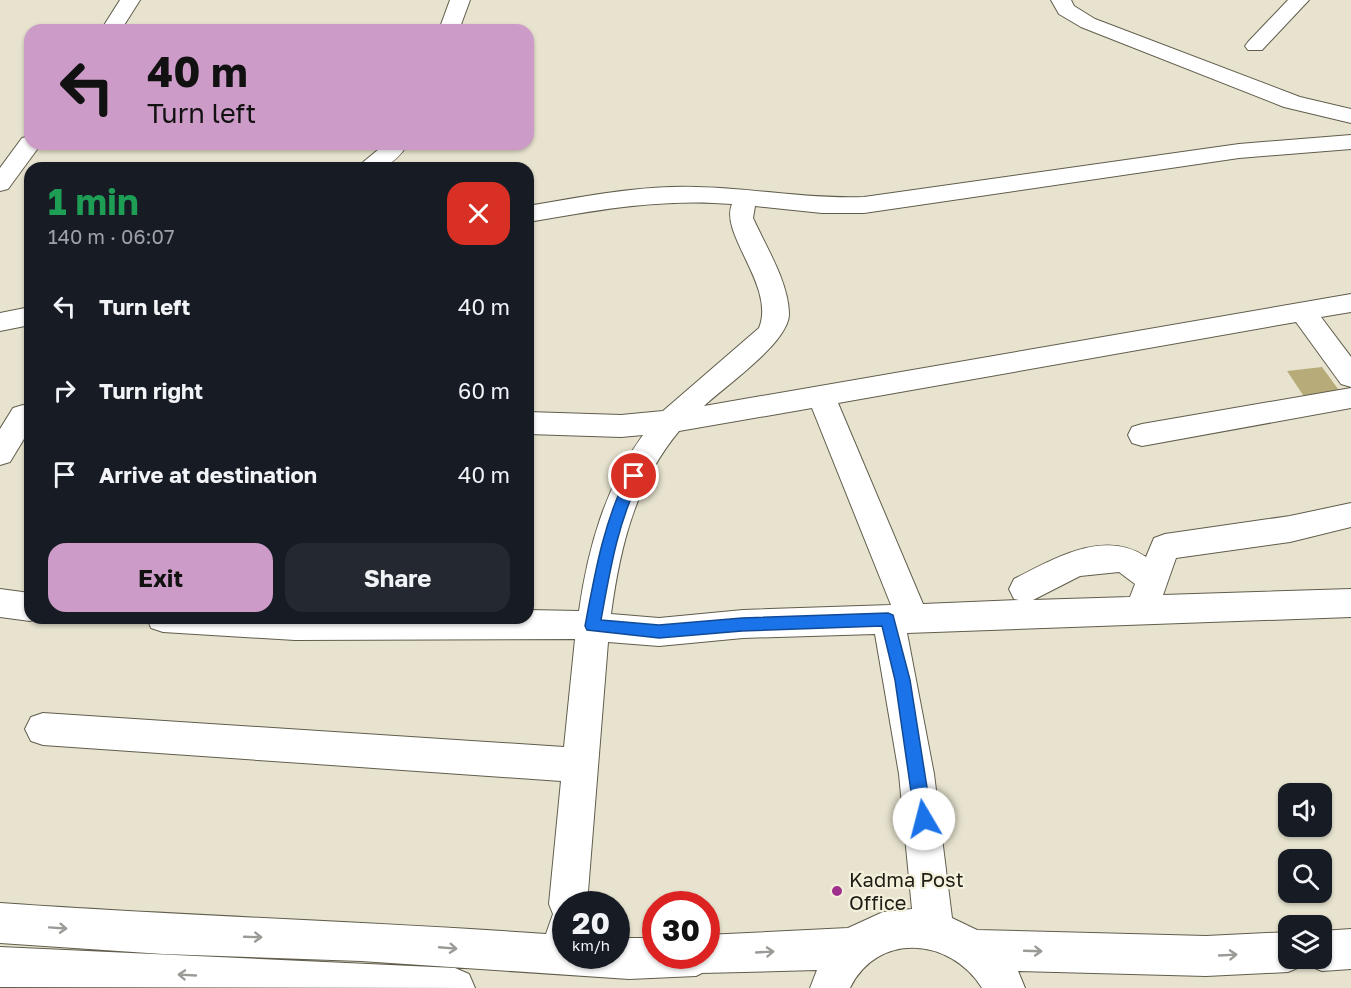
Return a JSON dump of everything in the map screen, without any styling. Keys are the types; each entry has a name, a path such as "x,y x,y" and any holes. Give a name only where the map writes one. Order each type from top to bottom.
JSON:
{"street":[{"path":"115,24 130,0"},
{"path":"451,24 459,0"},
{"path":"1061,0 1066,10 1088,24 1292,102 1351,116"},
{"path":"1255,46 1299,0"},
{"path":"534,213 667,194 809,206 864,205 1239,151 1351,142"},
{"path":"0,184 25,150"},
{"path":"376,162 392,150"},
{"path":"569,891 592,626 608,544 624,497 645,454 670,422 769,334 775,324 776,311 772,296 741,218 742,206 746,199"},
{"path":"534,423 621,426 670,422 1351,303"},
{"path":"1303,312 1351,377"},
{"path":"0,322 24,317"},
{"path":"821,395 900,619 902,680 927,840 933,929"},
{"path":"1142,435 1351,398"},
{"path":"0,454 18,417"},
{"path":"1141,611 1165,547 1290,529 1351,515"},
{"path":"1025,589 1075,563 1101,560 1124,559 1152,579"},
{"path":"0,603 24,606"},
{"path":"262,624 592,626 659,632 742,624 1351,603"},
{"path":"43,729 580,765"},
{"path":"0,923 163,934 552,948"},
{"path":"720,954 853,948 891,928 933,929 974,950 1002,980 1005,988"},
{"path":"830,988 832,978 853,948"},
{"path":"974,950 1206,956 1278,952"},
{"path":"1332,951 1351,950"},
{"path":"0,967 455,988"}],"building":[{"path":"1322,367 1341,393 1305,398 1287,371"}],"place":[{"name":"Kadma Post Office","path":"837,891"}],"route":[{"path":"634,476 624,497 608,544 592,626 659,632 742,624 888,620 902,680 924,819"}]}
